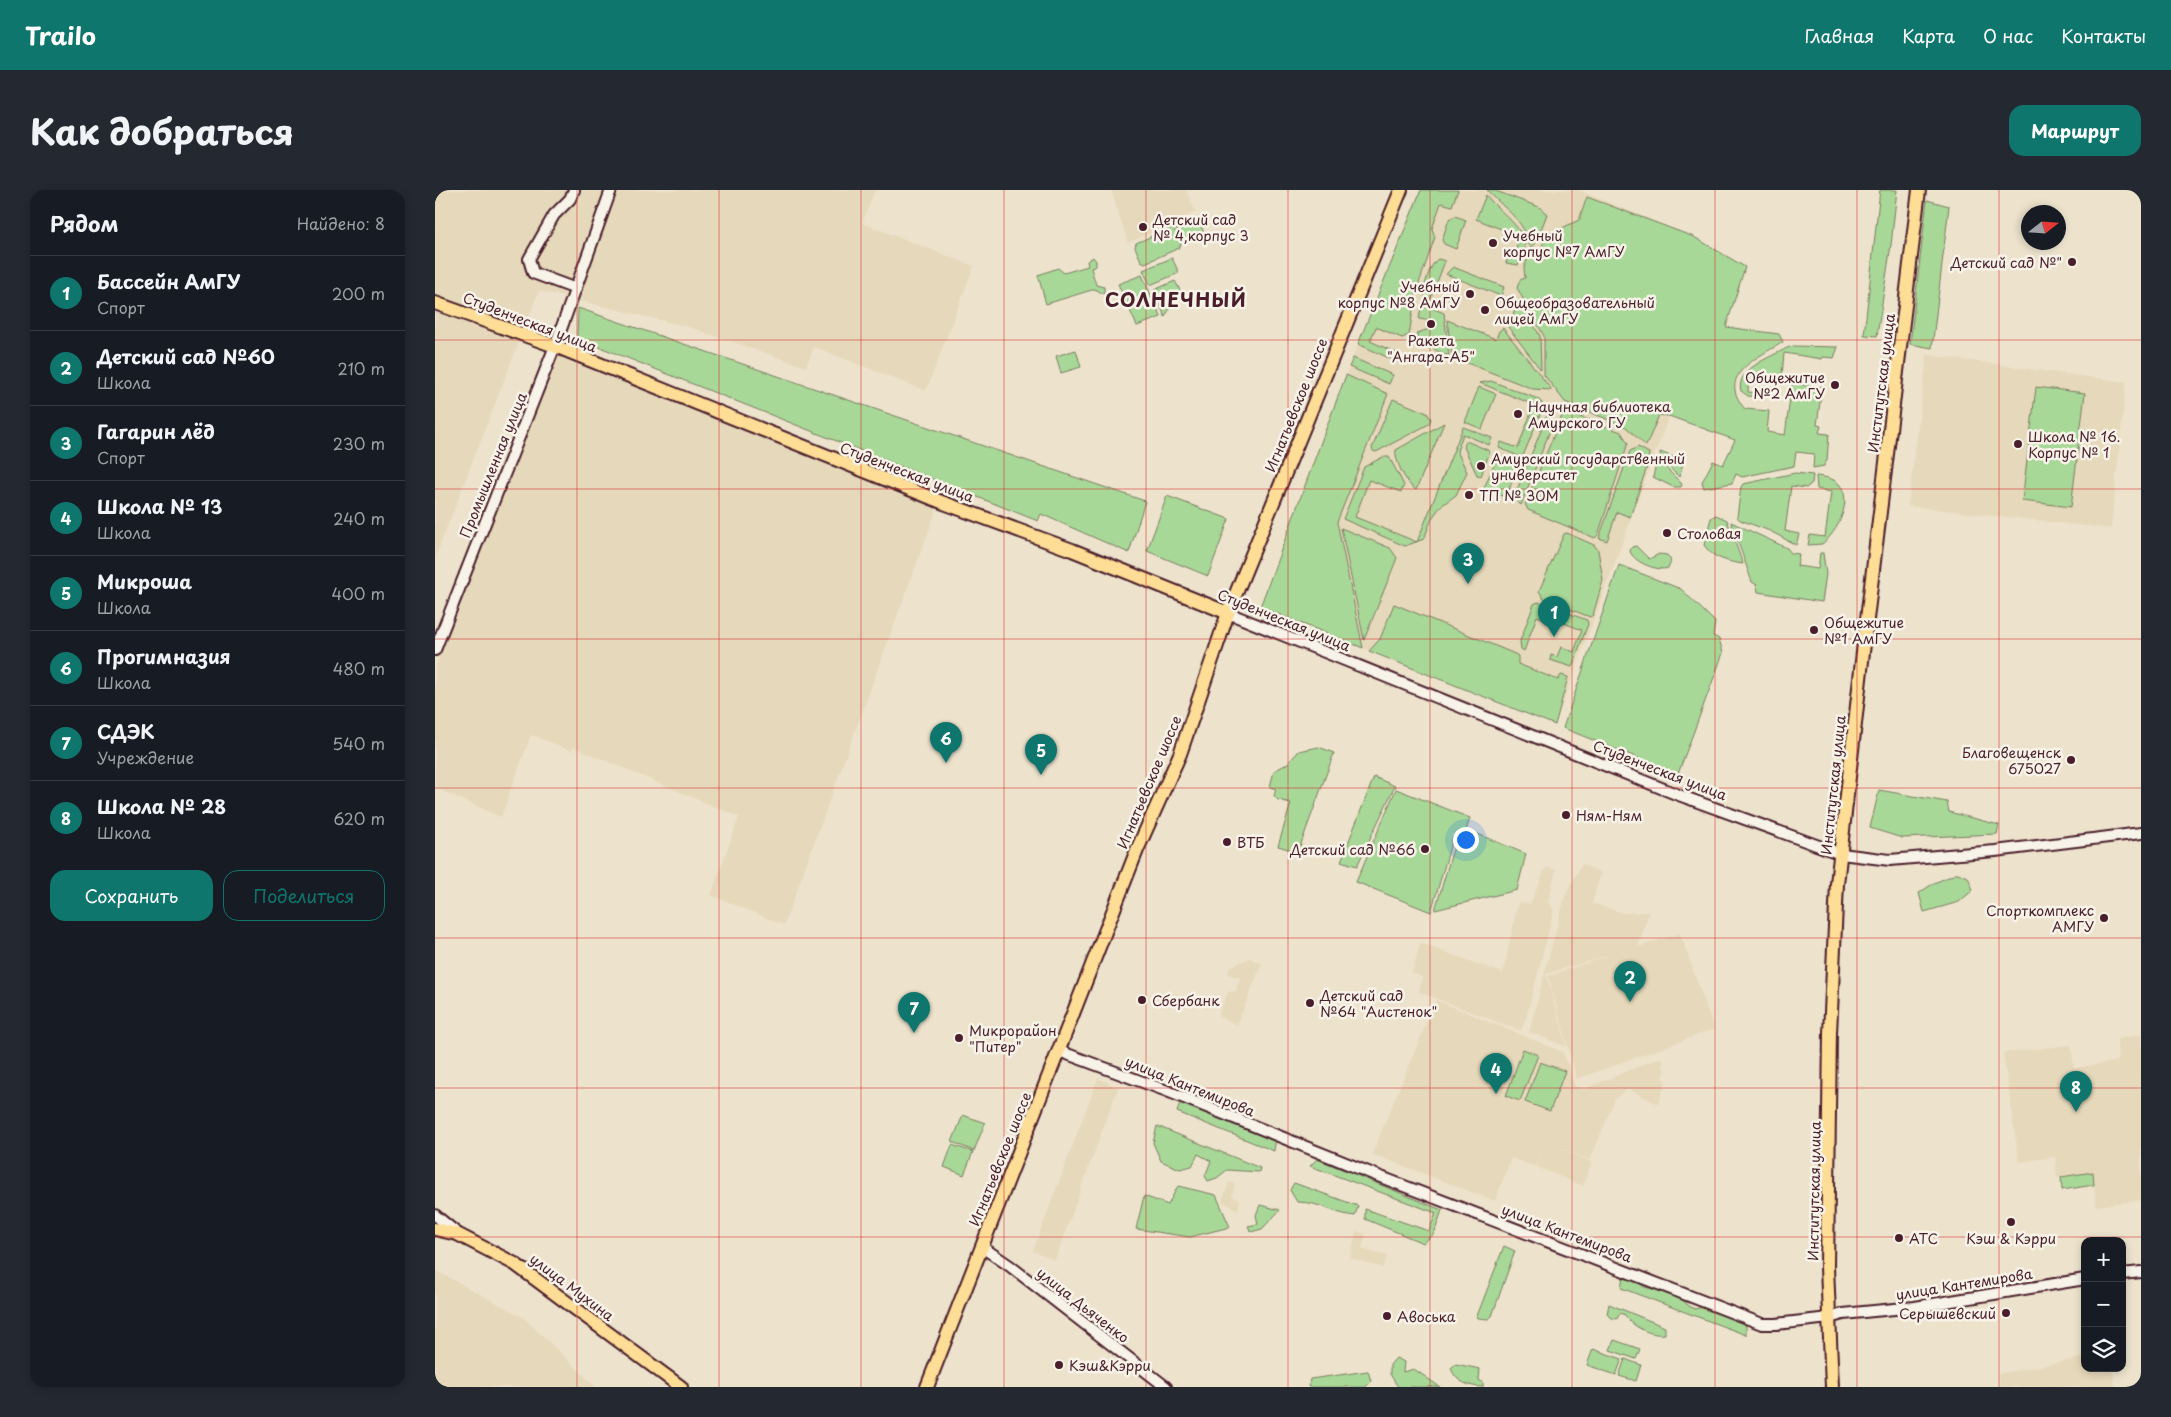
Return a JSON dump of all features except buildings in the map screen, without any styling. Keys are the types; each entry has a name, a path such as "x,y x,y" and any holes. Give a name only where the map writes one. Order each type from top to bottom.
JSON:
{"main road":[{"name":"Игнатьевское шоссе","path":"927,1387 1137,850 1180,754 1228,612 1401,190"},
{"name":"Институтская улица","path":"1832,1387 1829,1318 1830,1033 1837,884 1919,190"},
{"name":"Студенческая улица","path":"435,303 555,346 908,489 1072,550 1228,612"},
{"name":"улица Мухина","path":"435,1229 457,1234 515,1264 681,1387"}],"street":[{"path":"574,190 570,199 554,216 529,259 533,273 576,289"},
{"name":"Промышленная улица","path":"435,650 555,346 611,190"},
{"name":"Студенческая улица","path":"1228,612 1676,794 1841,854 1890,860 1995,852 2141,833"},
{"name":"улица Кантемирова","path":"1059,1051 1167,1091 1365,1171 1762,1324 1915,1307 2081,1280"},
{"path":"435,1215 457,1234"},
{"name":"улица Дьяченко","path":"982,1247 1010,1266 1166,1387"},
{"path":"2126,1274 2141,1272"}],"shaded area":[{"path":"435,190 875,190 862,223 974,266 926,391 814,347 806,367 685,326 539,291 435,558"},
{"name":"Детский сад № 4,корпус 3","path":"1111,190 1186,190 1196,212 1128,243"},
{"name":"Амурский государственный университет","path":"1420,190 1578,190 1694,237 1745,267 1726,327 1779,334 1783,342 1741,368 1734,383 1736,415 1669,416 1555,725 1260,607 1326,425"},
{"name":"Школа № 16. Корпус № 1","path":"1927,355 2126,382 2111,529 1908,506"},
{"path":"558,356 937,508 784,925 711,895 739,817 573,747 572,751 531,735 501,817 435,788 435,668"},
{"path":"1582,864 1601,873 1592,903 1623,913 1649,912 1638,947 1680,933 1714,1029 1577,1079 1548,976 1616,953 1546,974 1567,1047 1529,1032 1565,896"},
{"path":"1546,867 1556,870 1548,902 1554,910 1527,1015 1521,1031 1419,992 1422,977 1412,973 1420,943 1503,973 1518,902 1530,904"},
{"path":"1250,958 1262,964 1237,1025 1218,1016 1228,992 1236,991 1240,978 1228,974 1230,967"},
{"path":"1436,1000 1563,1052 1575,1086 1584,1089 1659,1058 1664,1060 1662,1067 1665,1069 1662,1078 1666,1081 1658,1104 1628,1089 1613,1100 1614,1102 1590,1160 1556,1147 1592,1162 1583,1186 1537,1167 1545,1143 1536,1167 1511,1158 1495,1201 1372,1154"},
{"path":"2141,1035 2141,1200 2096,1206 2093,1173 2057,1178 2055,1157 2019,1162 2003,1053 2071,1045 2074,1068 2118,1061 2117,1039"},
{"path":"1098,1078 1118,1088 1055,1260 1033,1251"},
{"path":"1229,1182 1235,1184 1232,1196 1240,1200 1238,1210 1222,1202"},
{"path":"1356,1231 1366,1234 1362,1249 1387,1256 1383,1268 1350,1258"},
{"path":"435,1270 523,1317 596,1387 435,1387"},
{"path":"2081,1358 2081,1372 2113,1372 2115,1387 2000,1387 1998,1374"}],"green space":[{"path":"1421,190 1458,190 1452,206 1441,203 1432,229 1435,237 1416,292 1409,335 1402,338 1376,327 1370,341 1401,355 1398,362 1358,344"},
{"path":"1487,190 1493,190 1539,207 1547,214 1536,243 1532,247 1529,245 1527,236 1513,215"},
{"path":"1880,190 1897,190 1891,245 1877,336 1864,335"},
{"path":"1486,195 1517,227 1522,235 1525,244 1524,254 1518,265 1506,263 1507,259 1514,259 1518,241 1511,233 1476,219"},
{"path":"1587,197 1694,237 1745,267 1726,327 1779,334 1783,342 1743,368 1737,377 1735,386 1737,397 1745,409 1769,411 1767,432 1785,435 1792,384 1822,387 1817,425 1821,426 1819,433 1829,434 1827,460 1824,466 1813,468 1814,454 1796,452 1794,466 1742,477 1736,474 1732,483 1704,488 1702,482 1713,461 1723,465 1735,440 1669,416 1659,415 1646,446 1626,427 1565,402 1544,375 1544,336 1517,288 1520,280 1525,278 1524,268 1527,260 1533,258 1541,263 1545,258 1542,246 1547,235 1579,220"},
{"path":"1927,200 1949,206 1932,348 1910,344"},
{"path":"1455,216 1466,220 1456,249 1444,244 1442,240 1449,219"},
{"path":"1198,218 1204,233 1183,243 1176,228"},
{"path":"1171,228 1174,229 1181,244 1179,248 1145,263 1141,261 1135,247 1136,243"},
{"path":"1093,257 1096,261 1096,266 1091,268 1096,285 1104,287 1104,294 1095,289 1046,304 1038,275 1058,268 1064,273 1088,266 1087,261"},
{"path":"1172,258 1179,273 1150,285 1143,270"},
{"path":"1438,259 1445,261 1430,301 1425,297 1424,293 1426,282 1432,266"},
{"path":"1453,267 1504,287 1501,296 1446,274"},
{"path":"1142,275 1161,317 1137,326 1118,284"},
{"path":"1175,281 1180,290 1165,317 1154,290"},
{"path":"1519,299 1540,336 1541,370 1508,327"},
{"path":"1424,305 1444,313 1449,356 1417,342 1417,333 1437,325 1433,321 1419,319 1421,308"},
{"path":"578,308 1145,501 1129,553 1041,514 1038,521 577,338"},
{"path":"1447,320 1496,339 1499,331 1503,328 1552,390 1533,389 1452,357"},
{"path":"1793,346 1838,347 1834,358 1823,357 1822,359 1784,353 1782,376 1749,373 1748,392 1760,393 1759,397 1748,396 1741,391 1743,376 1749,370 1764,360"},
{"path":"1076,350 1081,367 1061,373 1056,356"},
{"path":"1353,358 1393,375 1389,384 1349,367"},
{"path":"1346,375 1388,394 1337,522 1363,648 1260,607"},
{"path":"1491,381 1538,399 1542,403 1542,410 1523,456 1518,456 1499,448 1501,442 1518,448 1534,405 1480,383"},
{"path":"1479,387 1496,394 1482,429 1465,422"},
{"path":"2036,387 2085,393 2071,507 2022,501"},
{"path":"1393,399 1427,413 1431,419 1429,424 1376,452 1373,451 1372,448"},
{"path":"1564,411 1621,432 1628,443 1598,535 1595,538 1528,510 1525,504"},
{"path":"1548,413 1551,428 1521,505 1515,500 1515,495"},
{"path":"1444,423 1416,490 1402,472 1397,460 1396,450"},
{"path":"1463,427 1492,438 1489,445 1463,434 1457,451 1467,472 1456,495 1441,506 1432,518 1424,539 1417,542"},
{"path":"1466,441 1490,451 1481,476 1477,475 1464,447"},
{"path":"1638,447 1649,453 1648,464 1630,517 1617,512 1607,541 1599,538 1630,451"},
{"path":"1660,452 1684,461 1679,477 1661,459"},
{"path":"1498,455 1519,463 1505,497 1484,488"},
{"path":"1383,457 1389,457 1404,485 1401,492 1369,480 1355,517 1416,542 1405,546 1343,519 1364,467"},
{"path":"1657,459 1682,484 1681,487 1673,487 1653,477"},
{"path":"1795,473 1813,475 1812,483 1806,488 1791,486 1785,531 1799,534 1796,545 1770,531 1740,520 1737,517 1743,484"},
{"path":"1816,476 1826,477 1837,482 1843,491 1845,499 1842,516 1828,539 1822,544 1808,545 1810,535 1825,537 1831,492 1817,489"},
{"path":"1167,496 1229,519 1208,576 1147,551"},
{"path":"1716,515 1727,520 1743,564 1721,559 1711,553 1704,545 1711,518"},
{"path":"1731,522 1787,548 1791,553 1799,554 1797,566 1818,569 1820,553 1823,553 1826,574 1822,602 1758,592 1757,585 1752,582"},
{"path":"1341,528 1390,548 1397,558 1364,640"},
{"path":"1567,533 1594,545 1598,550 1603,580 1593,615 1590,617 1544,599 1539,591 1564,534"},
{"path":"1636,546 1649,559 1659,554 1667,555 1670,561 1668,568 1658,569 1636,559 1630,551 1632,547"},
{"path":"1619,565 1681,589 1715,622 1713,636 1719,639 1723,653 1678,774 1563,728"},
{"path":"1538,602 1587,620 1588,624 1572,667 1550,660 1551,655 1557,657 1561,647 1574,652 1582,630 1551,618 1550,621 1537,616 1524,651 1521,649 1520,641 1534,604"},
{"path":"1394,604 1515,654 1518,656 1518,664 1558,680 1561,675 1568,677 1555,725 1369,651 1380,639"},
{"path":"1319,747 1334,753 1298,852 1278,846 1291,803 1278,800 1274,796 1276,789 1270,787 1274,771 1287,764 1299,751"},
{"path":"1374,777 1395,786 1357,866 1341,861"},
{"path":"1396,789 1470,818 1463,840 1453,837 1431,912 1356,882"},
{"path":"1879,790 1947,802 1949,812 1999,825 1997,834 1902,838 1870,828"},
{"path":"1473,832 1526,854 1517,890 1435,910 1454,846 1465,845"},
{"path":"1958,873 1968,877 1973,890 1959,902 1924,912 1919,893 1934,883"},
{"path":"1523,1049 1538,1055 1520,1101 1506,1096"},
{"path":"1540,1062 1565,1071 1550,1111 1525,1102"},
{"path":"1180,1102 1276,1138 1274,1151 1177,1112"},
{"path":"963,1115 985,1123 974,1151 952,1142"},
{"path":"1157,1126 1260,1168 1259,1172 1227,1170 1217,1178 1208,1181 1205,1176 1211,1161 1198,1154 1192,1166 1180,1169 1161,1161 1153,1143"},
{"path":"952,1145 973,1152 964,1175 944,1167"},
{"path":"1317,1159 1442,1210 1434,1234 1423,1243 1365,1219 1365,1209 1429,1231 1436,1213 1310,1166"},
{"path":"2093,1172 2094,1185 2062,1190 2061,1177"},
{"path":"1294,1183 1358,1206 1355,1216 1313,1204 1297,1202 1290,1190"},
{"path":"1178,1186 1216,1195 1230,1227 1190,1237 1136,1229 1144,1196 1168,1205"},
{"path":"1260,1205 1280,1210 1262,1229 1251,1232 1248,1226 1258,1224 1256,1215"},
{"path":"1504,1246 1515,1251 1492,1316 1488,1319 1478,1318 1477,1316"},
{"path":"1629,1275 1644,1287 1676,1294 1695,1309 1714,1309 1729,1315 1746,1326 1746,1335 1621,1288 1623,1276"},
{"path":"1609,1304 1665,1327 1665,1334 1654,1334 1642,1330 1620,1313 1617,1319 1612,1318 1607,1314"},
{"path":"1614,1340 1640,1349 1636,1359 1610,1350"},
{"path":"1593,1349 1622,1359 1616,1375 1587,1365"},
{"path":"1396,1358 1404,1362 1403,1372 1414,1369 1440,1387 1398,1387 1390,1374 1390,1365"},
{"path":"1625,1359 1641,1365 1636,1381 1619,1376"},
{"path":"1456,1364 1480,1369 1479,1380 1483,1383 1483,1387 1468,1385 1459,1380 1451,1368"},
{"path":"1368,1371 1371,1381 1366,1387 1309,1387 1310,1379"}],"place":[{"name":"Детский сад № 4,корпус 3","path":"1143,227"},
{"name":"Учебный корпус №7 АмГУ","path":"1493,243"},
{"name":"Детский сад №\"","path":"2072,262"},
{"name":"Учебный корпус №8 АмГУ","path":"1470,294"},
{"name":"Общеобразовательный лицей АмГУ","path":"1485,310"},
{"name":"Ракета \"Ангара-А5\"","path":"1431,324"},
{"name":"Общежитие №2 АмГУ","path":"1835,385"},
{"name":"Научная библиотека Амурского ГУ","path":"1518,414"},
{"name":"Школа № 16. Корпус № 1","path":"2018,444"},
{"name":"Амурский государственный университет","path":"1481,466"},
{"name":"ТП № 30М","path":"1469,495"},
{"name":"Столовая","path":"1667,533"},
{"name":"Гагарин лёд","path":"1468,584"},
{"name":"Общежитие №1 АмГУ","path":"1814,630"},
{"name":"Бассейн АмГУ","path":"1554,637"},
{"name":"Благовещенск 675027","path":"2071,760"},
{"name":"Прогимназия","path":"946,763"},
{"name":"Микроша","path":"1041,775"},
{"name":"Ням-Ням","path":"1566,815"},
{"name":"ВТБ","path":"1227,842"},
{"name":"Детский сад №66","path":"1425,849"},
{"name":"Спорткомплекс АМГУ","path":"2104,918"},
{"name":"Сбербанк","path":"1142,1000"},
{"name":"Детский сад №60","path":"1630,1002"},
{"name":"Детский сад №64 \"Аистенок\"","path":"1310,1003"},
{"name":"СДЭК","path":"914,1033"},
{"name":"Микрорайон \"Питер\"","path":"959,1038"},
{"name":"Школа № 13","path":"1496,1094"},
{"name":"Школа № 28","path":"2076,1112"},
{"name":"Кэш & Кэрри","path":"2011,1222"},
{"name":"АТС","path":"1899,1238"},
{"name":"Серышевский","path":"2006,1313"},
{"name":"Авоська","path":"1387,1316"},
{"name":"Кэш&Кэрри","path":"1059,1365"}],"district":[{"name":"СОЛНЕЧНЫЙ","path":"1176,299"}]}
